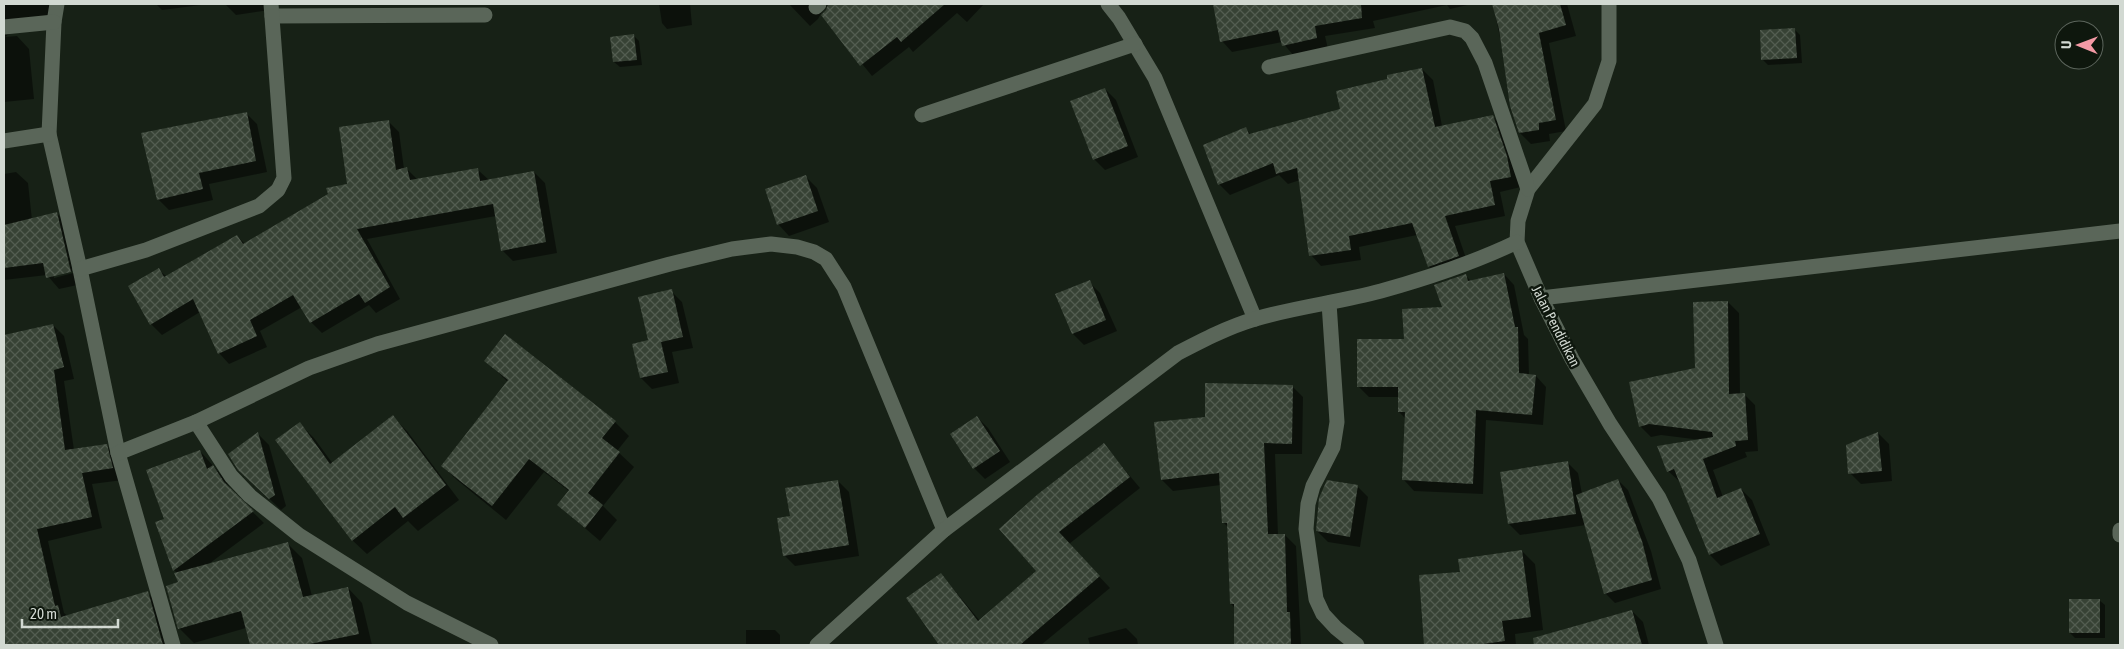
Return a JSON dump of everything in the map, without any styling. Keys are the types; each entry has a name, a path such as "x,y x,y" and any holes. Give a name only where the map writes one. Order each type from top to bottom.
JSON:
{"street":[{"path":"57,4 54,22 49,134 80,269 118,453 148,562 174,645"},
{"path":"1108,4 1155,78 1255,319"},
{"name":"Jalan Pendidikan","path":"1609,4 1608,61 1595,104 1528,189 1518,221 1517,242 1541,298 1572,359 1610,424 1659,498 1689,560 1716,645"},
{"path":"80,269 146,250 259,206 278,190 284,178 272,10 485,15"},
{"path":"4,27 54,22"},
{"path":"1269,66 1450,27 1465,31 1472,38 1485,63 1528,189"},
{"path":"922,115 1135,44"},
{"path":"4,141 49,134"},
{"path":"1541,298 2120,231"},
{"path":"817,645 944,530 1178,353 1209,336 1255,319 1329,303 1438,274 1474,263 1517,242"},
{"path":"118,453 196,422 310,368 377,344 670,264 732,249 771,244 796,247 826,259 844,287 944,530"},
{"path":"1329,303 1337,422 1333,447 1313,486 1308,504 1307,536 1316,599 1323,614 1336,628 1357,645"},
{"path":"196,422 231,476 250,496 299,536 407,603 491,645"},
{"path":"2120,530 2120,535"}],"building":[{"path":"828,4 945,4 901,42 897,37 860,66 821,15 826,10"},
{"path":"1213,4 1361,4 1362,18 1315,26 1317,38 1282,46 1278,30 1220,42"},
{"path":"1492,4 1560,4 1566,25 1539,33 1556,120 1539,123 1539,130 1519,133 1510,106 1499,29"},
{"path":"1795,28 1797,58 1761,60 1760,30"},
{"path":"634,34 637,60 613,62 610,37"},
{"path":"1422,68 1435,127 1493,115 1507,156 1511,177 1490,181 1495,205 1445,216 1459,256 1428,267 1412,223 1349,236 1351,250 1309,256 1297,168 1276,174 1273,163 1218,185 1203,145 1246,127 1249,134 1340,109 1336,91 1387,79 1387,75"},
{"path":"1105,88 1128,146 1093,160 1070,101"},
{"path":"247,112 256,161 199,173 203,189 157,200 141,133"},
{"path":"389,120 396,170 407,167 410,180 478,168 480,181 534,171 546,242 501,251 493,204 357,229 390,287 365,303 359,294 310,323 293,295 250,320 257,336 218,354 193,299 150,325 128,286 159,268 164,277 237,235 243,244 328,194 326,188 347,184 339,127"},
{"path":"806,175 818,211 777,225 765,189"},
{"path":"57,212 71,272 46,278 43,263 4,268 4,225"},
{"path":"1504,273 1515,327 1518,327 1519,373 1536,375 1532,415 1476,410 1473,484 1402,480 1405,412 1398,412 1398,387 1357,387 1357,339 1404,339 1402,309 1442,307 1434,285 1466,274 1468,281"},
{"path":"1090,280 1106,320 1072,334 1055,294"},
{"path":"672,289 683,337 661,342 668,372 640,378 632,344 648,340 638,297"},
{"path":"1728,301 1729,394 1745,393 1748,440 1735,441 1736,446 1703,459 1717,498 1741,488 1760,534 1709,555 1674,469 1667,472 1657,446 1713,437 1712,432 1649,424 1639,427 1629,382 1695,368 1693,302"},
{"path":"53,324 64,367 54,370 65,450 107,444 113,468 82,473 92,517 37,529 55,606 58,605 61,617 148,591 163,645 4,645 4,335"},
{"path":"505,334 616,421 602,438 620,452 588,493 603,505 585,528 557,505 569,490 529,459 492,506 441,466 508,380 484,361"},
{"path":"1205,383 1293,385 1292,444 1264,443 1268,534 1285,534 1287,612 1290,612 1291,645 1234,645 1234,604 1230,604 1227,523 1222,523 1219,473 1161,480 1154,422 1205,417"},
{"path":"393,415 446,485 403,518 395,507 352,541 275,440 300,422 330,464"},
{"path":"977,416 1000,451 973,469 950,434"},
{"path":"258,432 275,495 269,499 238,470 228,454"},
{"path":"1878,432 1882,471 1848,474 1846,445"},
{"path":"1104,443 1130,477 1059,532 1100,576 1020,645 939,645 906,598 941,573 978,621 1036,571 999,529 1038,494"},
{"path":"200,450 207,469 213,465 224,482 254,511 173,571 155,522 164,519 146,470"},
{"path":"1568,461 1576,514 1508,524 1500,472"},
{"path":"1618,479 1642,541 1652,580 1604,594 1576,495"},
{"path":"838,480 849,545 783,556 777,518 790,516 785,488"},
{"path":"1327,480 1358,485 1350,537 1316,531 1319,498"},
{"path":"288,542 303,597 348,587 359,634 305,645 250,645 241,611 178,629 166,586 178,582 174,573"},
{"path":"1522,550 1531,617 1502,621 1505,641 1476,645 1424,645 1419,575 1460,572 1458,559"},
{"path":"2069,599 2100,599 2100,633 2069,633"},
{"path":"1632,610 1642,645 1534,645 1533,638"}]}
